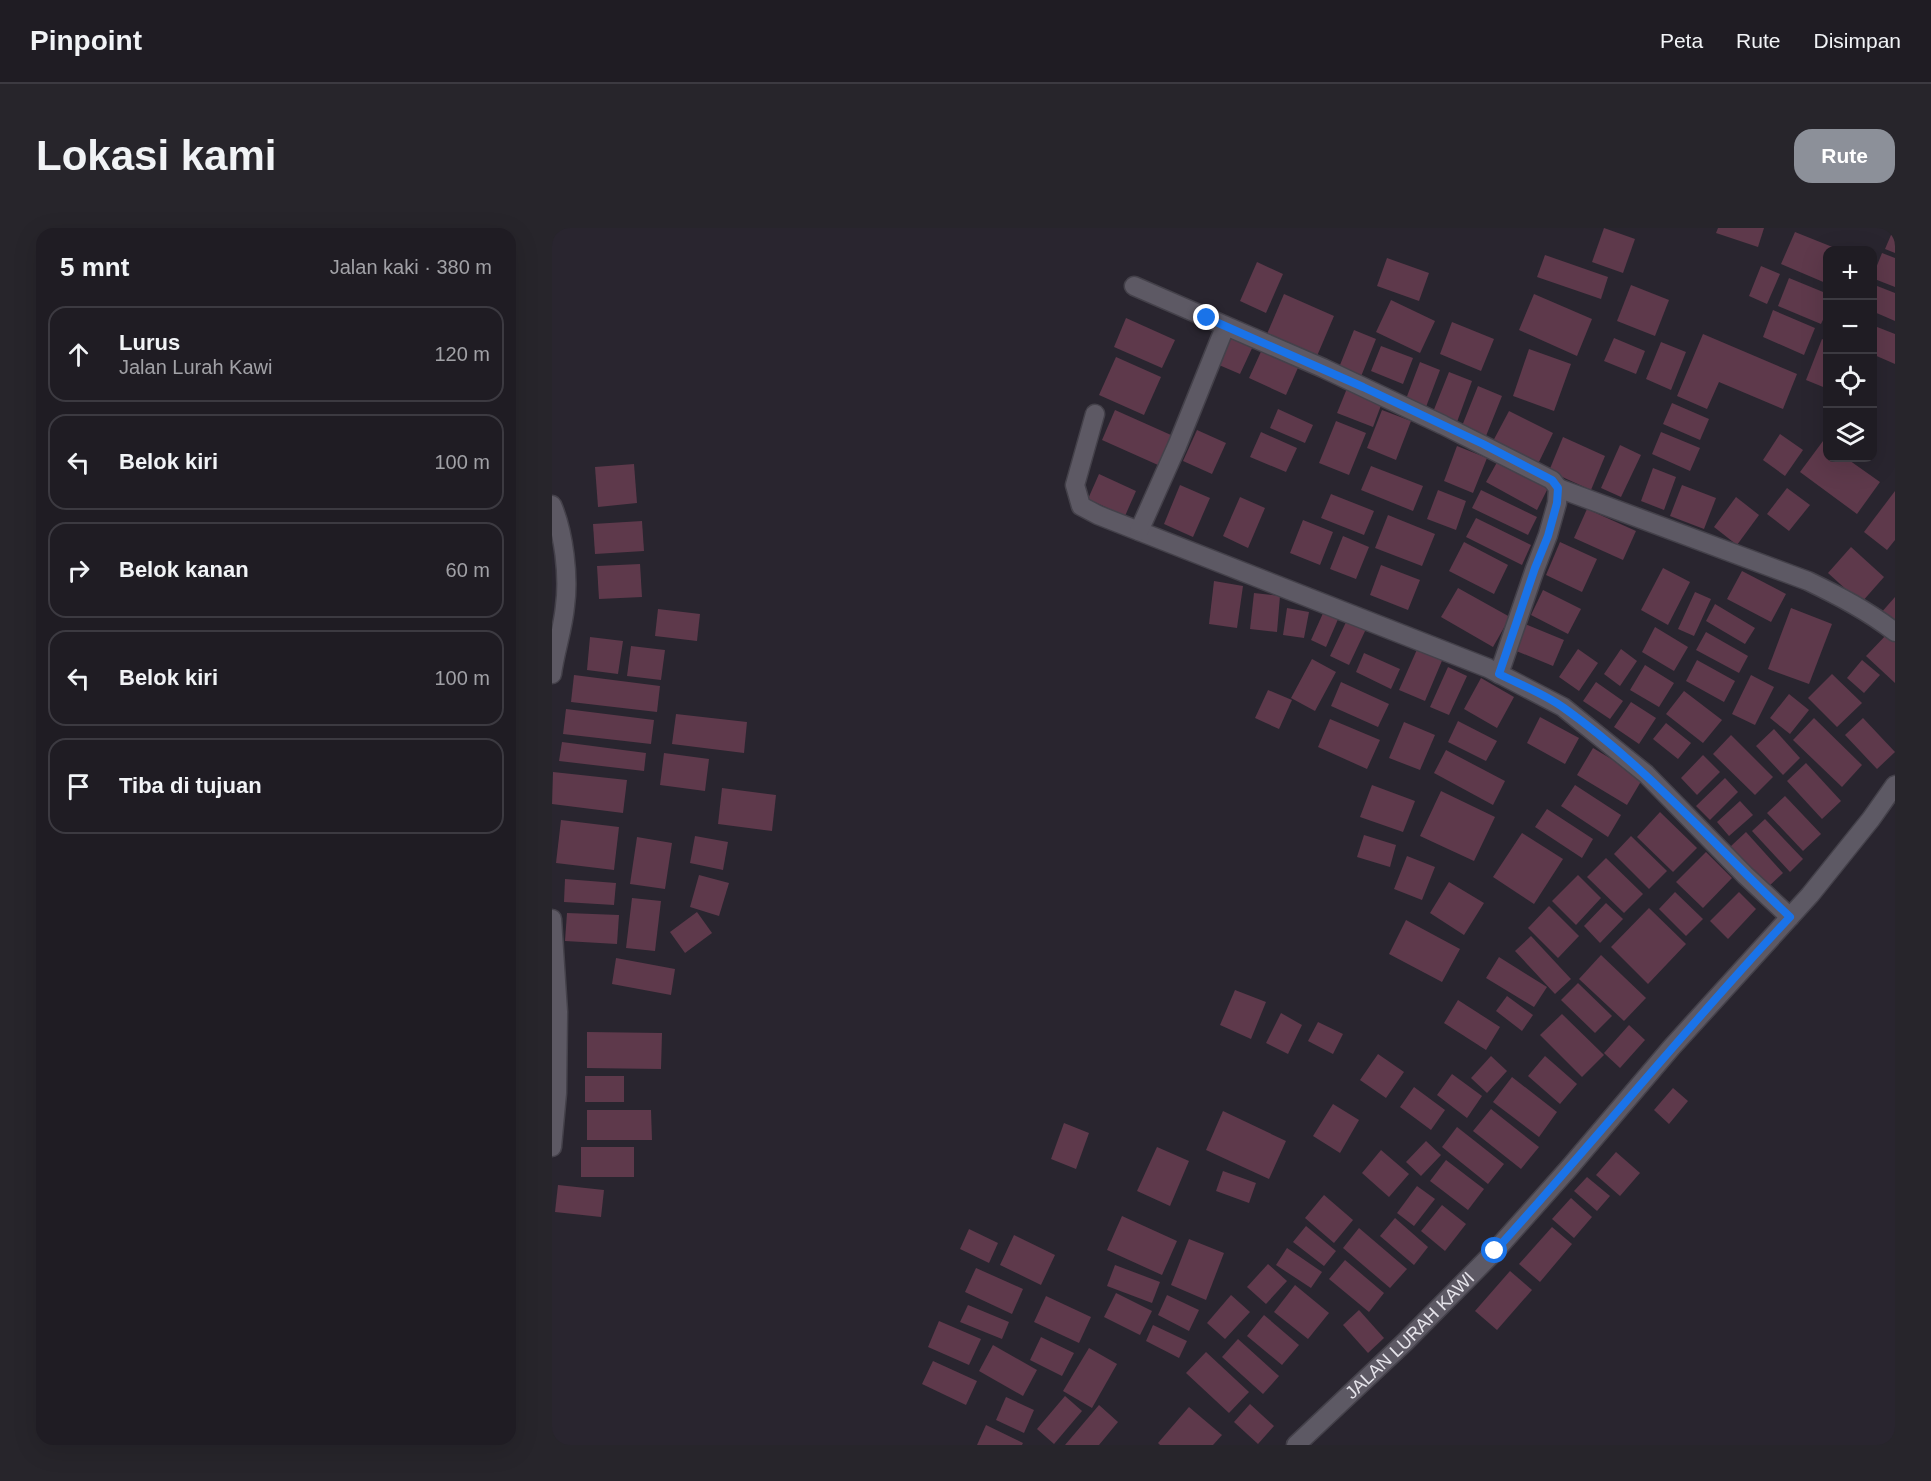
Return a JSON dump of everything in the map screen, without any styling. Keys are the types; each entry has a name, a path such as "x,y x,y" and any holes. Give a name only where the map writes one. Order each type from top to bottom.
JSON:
{"street":[{"path":"1134,286 1323,368 1443,425 1541,473 1552,480 1558,488 1808,582 1846,599 1876,617 1895,632"},
{"path":"1139,531 1226,327"},
{"path":"1095,414 1079,464 1075,485 1081,506 1499,674 1563,707 1646,774 1745,875 1790,917"},
{"path":"1499,674 1548,536 1557,503 1558,488"},
{"path":"552,506 558,519 567,576 565,607 554,654 552,674"},
{"name":"JALAN LURAH KAWI","path":"1296,1445 1405,1342 1495,1251 1671,1048 1790,917 1871,819 1895,786"},
{"path":"552,919 558,1012 557,1093 552,1147"}],"building":[{"path":"1604,228 1635,239 1623,273 1592,262"},
{"path":"1718,228 1764,228 1758,247 1716,233"},
{"path":"1895,228 1895,253 1885,249"},
{"path":"1795,232 1830,246 1823,246 1823,282 1781,264"},
{"path":"1882,253 1895,258 1895,287 1877,280 1877,266"},
{"path":"1545,255 1608,277 1601,299 1537,277"},
{"path":"1387,258 1429,273 1419,301 1377,286"},
{"path":"1257,262 1283,274 1266,313 1240,301"},
{"path":"1761,266 1780,274 1767,304 1749,296"},
{"path":"1789,278 1823,292 1821,324 1778,306"},
{"path":"1631,285 1669,300 1655,336 1617,321"},
{"path":"1877,286 1895,293 1895,321 1877,313"},
{"path":"1284,294 1334,316 1317,356 1267,334"},
{"path":"1534,294 1592,319 1577,356 1519,330"},
{"path":"1391,300 1435,321 1420,353 1376,332"},
{"path":"1773,310 1815,328 1804,355 1763,337"},
{"path":"1126,318 1175,340 1162,368 1114,347"},
{"path":"1452,322 1494,339 1481,371 1440,354"},
{"path":"1877,327 1895,334 1895,364 1877,356"},
{"path":"1354,330 1376,339 1360,379 1338,370"},
{"path":"1232,334 1254,344 1240,374 1219,365"},
{"path":"1703,334 1797,374 1783,409 1719,382 1707,409 1677,396"},
{"path":"1614,338 1645,351 1636,374 1604,361"},
{"path":"1822,339 1823,387 1806,380"},
{"path":"1661,342 1686,352 1671,390 1646,379"},
{"path":"1264,345 1301,361 1286,395 1249,378"},
{"path":"1381,346 1413,358 1403,384 1371,371"},
{"path":"1529,349 1571,364 1554,411 1513,396"},
{"path":"1116,357 1161,377 1144,415 1099,395"},
{"path":"1420,362 1440,370 1426,407 1406,399"},
{"path":"1449,372 1472,381 1457,422 1433,412"},
{"path":"1348,386 1383,400 1373,427 1337,413"},
{"path":"1478,386 1502,396 1486,436 1462,426"},
{"path":"1672,403 1709,419 1700,440 1663,424"},
{"path":"1278,409 1313,425 1305,443 1270,428"},
{"path":"1115,410 1171,435 1158,465 1102,440"},
{"path":"1382,410 1411,421 1396,460 1367,448"},
{"path":"1509,411 1553,433 1537,466 1492,443"},
{"path":"1336,421 1366,433 1349,475 1319,463"},
{"path":"1197,430 1226,443 1212,474 1183,461"},
{"path":"1261,432 1297,448 1286,472 1250,457"},
{"path":"1661,432 1700,448 1690,471 1652,454"},
{"path":"1780,434 1803,450 1785,476 1763,460"},
{"path":"1563,437 1605,456 1591,490 1549,471"},
{"path":"1823,441 1823,462 1852,462 1880,482 1857,514 1800,472"},
{"path":"1620,445 1641,455 1621,497 1601,488"},
{"path":"1457,446 1487,458 1473,493 1444,481"},
{"path":"1500,457 1550,484 1537,510 1486,482"},
{"path":"634,464 637,503 598,507 595,467"},
{"path":"1371,466 1423,486 1413,511 1361,490"},
{"path":"1653,468 1676,477 1664,510 1641,501"},
{"path":"1099,474 1136,491 1125,516 1088,499"},
{"path":"1180,485 1210,498 1193,537 1164,524"},
{"path":"1682,485 1716,498 1704,529 1670,516"},
{"path":"1787,488 1810,505 1789,531 1767,514"},
{"path":"1438,490 1466,501 1456,530 1427,519"},
{"path":"1481,490 1537,517 1528,535 1472,508"},
{"path":"1895,491 1895,540 1887,550 1864,532"},
{"path":"1331,494 1374,511 1364,535 1321,518"},
{"path":"1240,497 1265,508 1248,548 1223,536"},
{"path":"1736,497 1759,515 1737,545 1714,527"},
{"path":"1587,509 1636,531 1623,560 1574,538"},
{"path":"1388,515 1435,534 1422,566 1375,548"},
{"path":"1476,518 1531,545 1522,565 1466,537"},
{"path":"1303,520 1333,532 1320,565 1290,553"},
{"path":"642,521 644,551 595,554 593,524"},
{"path":"1343,536 1369,547 1356,579 1330,569"},
{"path":"1464,542 1508,565 1494,594 1449,571"},
{"path":"1560,542 1597,559 1582,592 1546,575"},
{"path":"1851,547 1884,577 1861,603 1828,573"},
{"path":"640,564 642,597 599,599 597,566"},
{"path":"1381,565 1420,580 1408,610 1370,595"},
{"path":"1663,568 1690,582 1668,625 1641,610"},
{"path":"1742,571 1786,594 1771,622 1727,599"},
{"path":"1214,581 1243,586 1237,628 1209,624"},
{"path":"1458,588 1510,617 1493,647 1441,617"},
{"path":"1543,590 1581,609 1568,634 1531,615"},
{"path":"1695,592 1711,599 1694,636 1678,629"},
{"path":"1254,593 1280,596 1277,632 1250,629"},
{"path":"1895,597 1895,629 1880,614"},
{"path":"1715,604 1755,628 1745,644 1706,621"},
{"path":"1287,608 1309,612 1304,638 1283,635"},
{"path":"1791,608 1832,624 1809,684 1768,669"},
{"path":"658,609 700,614 697,641 655,636"},
{"path":"1324,611 1339,617 1326,647 1311,640"},
{"path":"1347,620 1366,629 1349,665 1330,656"},
{"path":"1525,624 1564,640 1553,666 1514,650"},
{"path":"1655,627 1688,647 1674,671 1642,652"},
{"path":"1890,631 1895,635 1895,683 1866,656"},
{"path":"1706,632 1748,656 1739,673 1696,650"},
{"path":"590,637 623,641 618,674 587,670"},
{"path":"1419,645 1444,656 1425,701 1399,690"},
{"path":"631,646 665,650 661,680 627,676"},
{"path":"1578,649 1598,663 1579,691 1559,677"},
{"path":"1621,649 1637,661 1620,686 1604,674"},
{"path":"1364,653 1400,669 1391,689 1356,672"},
{"path":"1312,659 1336,672 1315,711 1291,698"},
{"path":"1697,660 1735,681 1724,702 1686,681"},
{"path":"1862,660 1880,675 1864,693 1847,678"},
{"path":"1645,665 1674,683 1659,707 1630,690"},
{"path":"1448,667 1467,676 1449,715 1430,707"},
{"path":"1832,674 1862,703 1837,727 1808,698"},
{"path":"574,675 660,686 657,712 571,702"},
{"path":"1751,675 1774,687 1755,725 1732,714"},
{"path":"1481,678 1514,697 1497,728 1464,709"},
{"path":"1341,682 1389,704 1378,727 1331,706"},
{"path":"1596,682 1623,701 1610,719 1583,701"},
{"path":"1268,690 1292,700 1279,729 1255,718"},
{"path":"1684,691 1722,720 1703,743 1666,714"},
{"path":"1789,694 1809,710 1790,734 1770,718"},
{"path":"1631,702 1656,718 1639,744 1614,727"},
{"path":"566,709 654,720 651,744 563,734"},
{"path":"676,714 747,722 744,753 672,744"},
{"path":"1540,717 1579,738 1565,764 1527,743"},
{"path":"1814,718 1862,765 1842,787 1793,740"},
{"path":"1863,718 1895,752 1877,769 1845,735"},
{"path":"1330,719 1380,740 1367,769 1318,747"},
{"path":"1458,721 1497,741 1486,761 1448,742"},
{"path":"1404,722 1435,735 1420,770 1389,758"},
{"path":"1666,723 1691,743 1678,759 1653,739"},
{"path":"1774,729 1800,758 1783,775 1756,746"},
{"path":"1731,735 1773,777 1755,795 1713,754"},
{"path":"562,742 646,753 644,771 559,761"},
{"path":"1593,748 1643,778 1627,805 1577,775"},
{"path":"1446,750 1505,781 1493,805 1434,773"},
{"path":"664,753 709,759 705,791 660,785"},
{"path":"1703,755 1720,772 1697,795 1681,778"},
{"path":"1806,763 1841,801 1822,819 1787,781"},
{"path":"553,772 627,780 623,813 552,804"},
{"path":"1725,778 1738,792 1710,820 1696,806"},
{"path":"1372,785 1415,801 1403,832 1360,817"},
{"path":"1575,785 1621,815 1608,837 1561,806"},
{"path":"722,788 776,795 772,831 718,824"},
{"path":"1441,791 1495,817 1474,861 1420,836"},
{"path":"1785,796 1821,834 1803,851 1767,813"},
{"path":"1740,801 1753,815 1729,836 1717,822"},
{"path":"1547,809 1593,839 1582,858 1535,827"},
{"path":"1660,812 1697,848 1673,872 1637,837"},
{"path":"1765,819 1803,859 1790,872 1752,831"},
{"path":"561,820 619,827 614,870 556,863"},
{"path":"1746,832 1783,873 1767,888 1730,847"},
{"path":"1522,833 1563,859 1534,904 1493,877"},
{"path":"1364,835 1396,845 1390,867 1357,857"},
{"path":"695,836 728,842 723,870 690,863"},
{"path":"1631,836 1667,871 1649,889 1614,854"},
{"path":"637,837 672,843 665,889 630,884"},
{"path":"1706,852 1732,878 1703,908 1676,882"},
{"path":"1407,856 1435,867 1422,900 1394,889"},
{"path":"1606,858 1643,894 1624,913 1587,877"},
{"path":"699,875 729,883 719,916 690,907"},
{"path":"1578,875 1601,898 1576,925 1552,901"},
{"path":"565,879 616,883 614,905 564,902"},
{"path":"1449,882 1484,903 1464,935 1430,913"},
{"path":"1675,892 1703,919 1686,936 1659,909"},
{"path":"1739,892 1756,909 1728,939 1710,921"},
{"path":"632,898 661,901 655,951 626,948"},
{"path":"1606,903 1623,919 1600,943 1584,926"},
{"path":"1549,906 1579,936 1558,958 1528,928"},
{"path":"1649,908 1686,944 1648,984 1611,947"},
{"path":"697,912 712,933 685,953 670,932"},
{"path":"567,913 619,915 617,944 565,941"},
{"path":"1406,920 1460,949 1442,982 1389,954"},
{"path":"1531,936 1571,979 1555,994 1515,951"},
{"path":"1601,955 1646,998 1624,1021 1579,979"},
{"path":"1499,957 1547,987 1534,1007 1486,978"},
{"path":"616,958 675,969 671,995 612,984"},
{"path":"1578,983 1612,1016 1595,1033 1561,1000"},
{"path":"1235,990 1266,1002 1251,1039 1220,1025"},
{"path":"1507,996 1533,1015 1522,1031 1496,1011"},
{"path":"1458,1000 1500,1027 1486,1050 1444,1023"},
{"path":"1281,1013 1302,1025 1288,1054 1266,1043"},
{"path":"1562,1014 1604,1055 1582,1077 1540,1035"},
{"path":"1318,1022 1343,1034 1333,1054 1308,1041"},
{"path":"1629,1025 1645,1040 1620,1068 1604,1053"},
{"path":"587,1032 662,1033 661,1069 587,1068"},
{"path":"1378,1054 1404,1072 1386,1098 1360,1080"},
{"path":"1491,1056 1507,1071 1487,1093 1471,1078"},
{"path":"1545,1056 1577,1084 1560,1104 1528,1076"},
{"path":"1452,1074 1482,1096 1467,1118 1437,1095"},
{"path":"585,1076 624,1076 624,1102 585,1102"},
{"path":"1512,1077 1557,1112 1539,1137 1493,1102"},
{"path":"1414,1087 1445,1110 1431,1130 1400,1107"},
{"path":"1673,1088 1688,1101 1669,1124 1654,1110"},
{"path":"1333,1104 1359,1120 1340,1153 1313,1136"},
{"path":"1491,1109 1539,1147 1521,1169 1473,1131"},
{"path":"587,1110 651,1110 652,1140 587,1140"},
{"path":"1223,1111 1286,1141 1269,1179 1206,1150"},
{"path":"1064,1123 1089,1133 1076,1169 1051,1159"},
{"path":"1457,1127 1504,1164 1488,1184 1442,1147"},
{"path":"1426,1141 1441,1155 1421,1176 1406,1162"},
{"path":"581,1147 634,1147 634,1177 581,1177"},
{"path":"1157,1147 1189,1161 1170,1206 1137,1191"},
{"path":"1381,1150 1409,1174 1389,1197 1362,1173"},
{"path":"1616,1152 1640,1173 1620,1196 1596,1175"},
{"path":"1446,1160 1484,1189 1468,1210 1430,1181"},
{"path":"1223,1171 1256,1183 1249,1203 1216,1191"},
{"path":"1587,1177 1610,1196 1597,1211 1574,1191"},
{"path":"558,1185 604,1190 601,1217 555,1212"},
{"path":"1417,1186 1435,1199 1414,1226 1397,1213"},
{"path":"1324,1195 1353,1220 1334,1243 1305,1218"},
{"path":"1571,1198 1592,1217 1574,1238 1552,1219"},
{"path":"1442,1205 1466,1224 1445,1251 1421,1231"},
{"path":"1122,1216 1177,1241 1162,1275 1107,1250"},
{"path":"1395,1218 1428,1247 1414,1265 1380,1236"},
{"path":"1306,1226 1336,1251 1324,1266 1293,1242"},
{"path":"1552,1227 1572,1244 1540,1282 1519,1264"},
{"path":"1359,1228 1407,1269 1390,1288 1343,1248"},
{"path":"969,1229 998,1243 989,1263 960,1249"},
{"path":"1014,1235 1055,1255 1041,1285 1000,1265"},
{"path":"1189,1239 1224,1253 1206,1300 1171,1285"},
{"path":"1287,1248 1322,1272 1311,1288 1276,1265"},
{"path":"1345,1260 1384,1293 1369,1312 1329,1279"},
{"path":"1268,1264 1287,1281 1266,1304 1247,1287"},
{"path":"1115,1265 1160,1282 1152,1303 1107,1286"},
{"path":"976,1268 1023,1289 1012,1314 965,1292"},
{"path":"1510,1271 1532,1290 1497,1330 1475,1311"},
{"path":"1295,1285 1329,1313 1308,1339 1274,1312"},
{"path":"1116,1293 1152,1311 1140,1335 1104,1317"},
{"path":"1167,1295 1199,1310 1189,1331 1158,1315"},
{"path":"1231,1295 1250,1312 1225,1339 1207,1323"},
{"path":"1046,1296 1091,1317 1079,1343 1034,1322"},
{"path":"968,1305 1009,1322 1002,1339 960,1322"},
{"path":"1359,1310 1384,1338 1368,1353 1343,1325"},
{"path":"1264,1315 1299,1345 1282,1365 1247,1336"},
{"path":"939,1321 981,1339 969,1365 928,1347"},
{"path":"1153,1325 1187,1341 1179,1358 1146,1341"},
{"path":"1041,1337 1074,1353 1062,1376 1030,1360"},
{"path":"1238,1339 1279,1376 1263,1394 1222,1357"},
{"path":"993,1345 1037,1370 1023,1396 979,1371"},
{"path":"1089,1348 1117,1364 1092,1408 1063,1391"},
{"path":"1206,1352 1249,1392 1229,1413 1186,1373"},
{"path":"933,1361 977,1381 966,1405 922,1384"},
{"path":"1065,1396 1082,1411 1054,1444 1037,1429"},
{"path":"1006,1397 1034,1410 1024,1433 996,1420"},
{"path":"1250,1404 1274,1426 1258,1444 1234,1422"},
{"path":"1099,1405 1118,1422 1099,1445 1065,1445"},
{"path":"1189,1407 1222,1435 1213,1445 1160,1445 1158,1443"},
{"path":"986,1425 1023,1443 1022,1445 977,1445"}],"route":[{"path":"1207,318 1323,368 1483,444 1552,480 1558,488 1558,494 1548,536 1499,674 1563,707 1646,774 1745,875 1790,917 1671,1048 1495,1251"}]}
